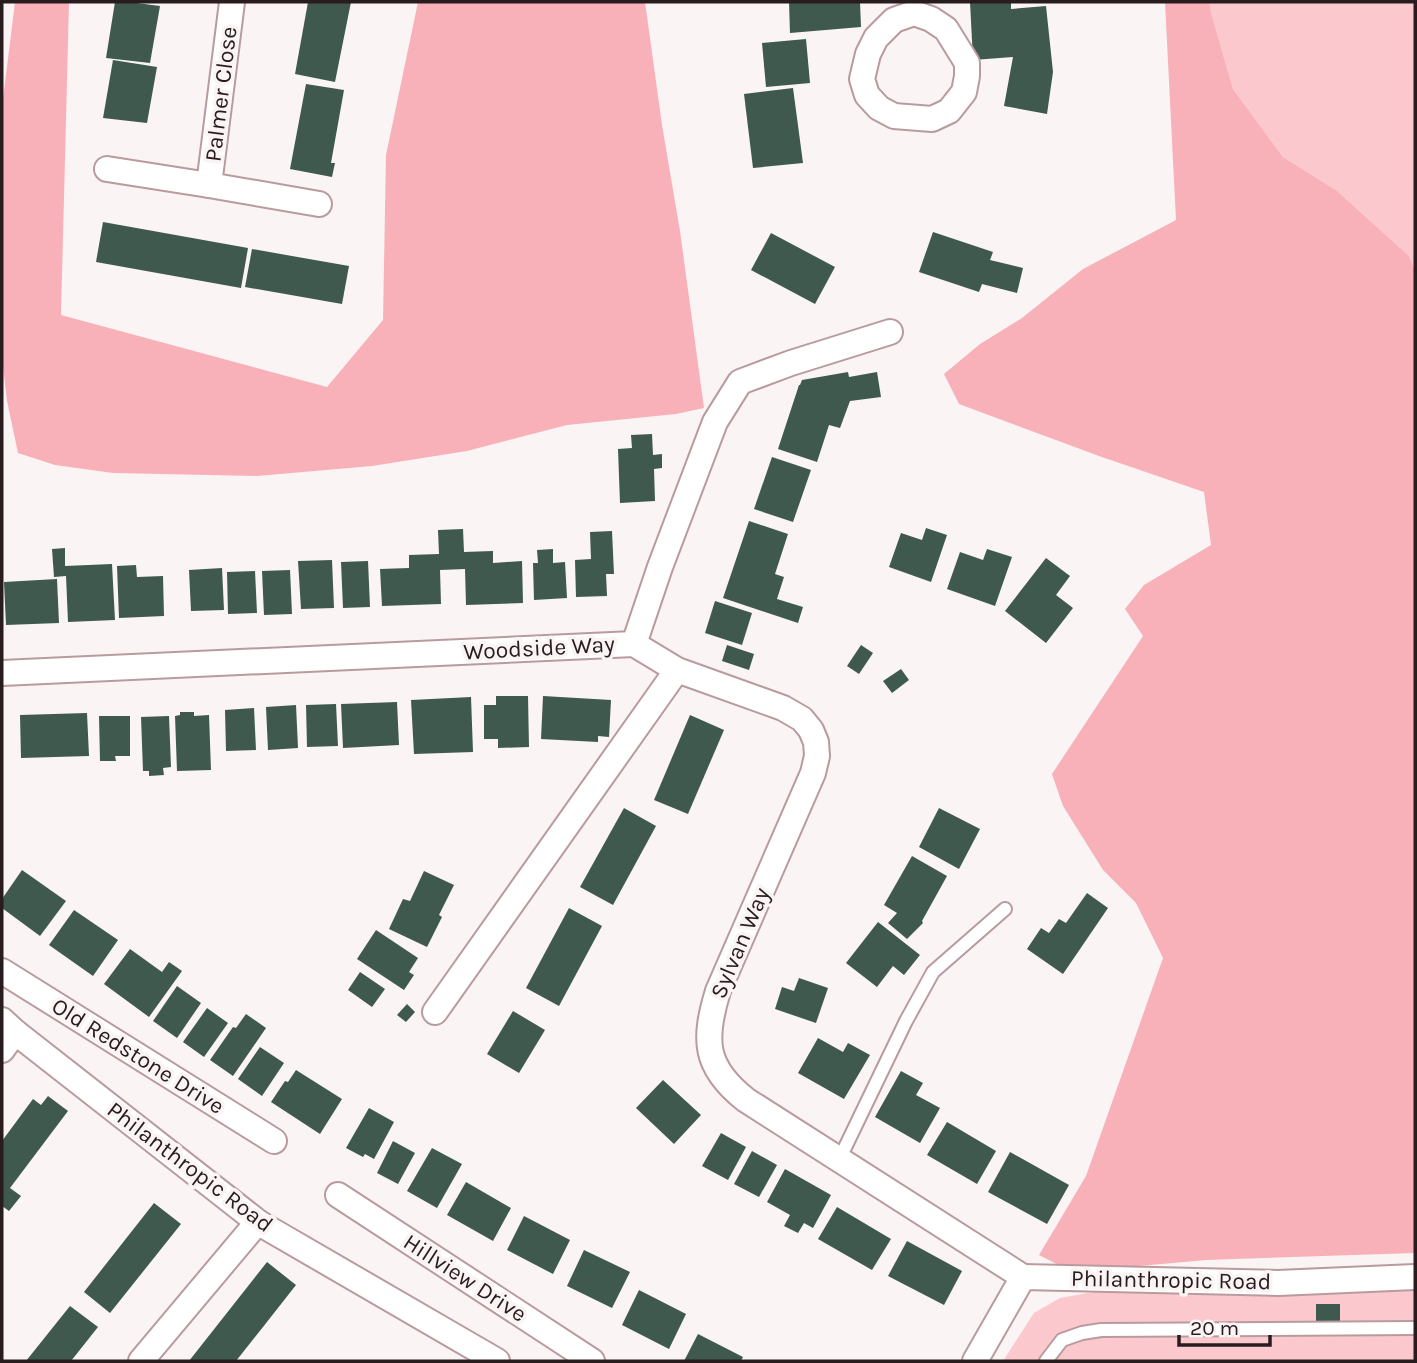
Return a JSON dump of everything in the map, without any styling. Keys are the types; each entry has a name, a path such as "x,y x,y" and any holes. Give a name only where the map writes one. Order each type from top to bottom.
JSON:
{"street":[{"name":"Palmer Close","path":"209,185 232,2"},
{"path":"914,7 946,29 967,63 964,92 948,111 932,119 894,116 879,108 867,95 862,79 868,54 876,38 894,20 914,7"},
{"name":"Palmer Close","path":"107,169 320,204"},
{"name":"Woodside Way","path":"2,673 634,644 660,566 715,422 740,382 890,332"},
{"name":"Sylvan Way","path":"634,644 677,670 783,708 802,719 816,742 817,756 813,773 718,991 712,1011 709,1044 713,1063 720,1076 746,1100 1023,1277"},
{"path":"435,1012 677,670"},
{"name":"Old Redstone Drive","path":"2,971 274,1141"},
{"name":"Philanthropic Road","path":"6,1034 259,1223 497,1361"},
{"name":"Hillview Drive","path":"338,1195 592,1361"},
{"path":"141,1361 259,1223"},
{"path":"975,1361 1023,1277"},
{"name":"Philanthropic Road","path":"1023,1277 1278,1283 1415,1277"}],"lane":[{"path":"839,1160 906,1021 933,972 1005,909"},
{"path":"1046,1361 1062,1340 1101,1330 1415,1328"}],"shaded area":[{"path":"15,2 69,2 61,315 327,387 383,320 386,155 418,2 645,2 704,408 676,414 567,425 467,451 372,466 257,476 113,473 55,465 18,453 7,401 2,357 2,107"},
{"path":"1165,2 1209,2 1233,89 1283,157 1336,190 1409,256 1415,270 1415,1253 1206,1260 1072,1272 1039,1255 1086,1176 1163,958 1136,903 1103,870 1063,806 1052,774 1143,636 1125,609 1144,585 1211,545 1204,492 959,404 944,374 980,344 1022,318 1083,269 1176,220"},
{"path":"1209,2 1415,2 1415,270 1409,256 1336,190 1283,157 1233,89"},
{"path":"1415,1289 1415,1361 1003,1361 1034,1313 1060,1298 1099,1291 1170,1294 1337,1293"}],"building":[{"path":"115,2 160,6 150,63 106,58"},
{"path":"308,2 351,2 335,82 295,74"},
{"path":"789,2 860,2 861,27 790,33"},
{"path":"970,2 1011,2 1011,9 1046,6 1053,72 1047,114 1004,106 1013,57 973,60"},
{"path":"806,39 810,83 766,87 762,43"},
{"path":"113,60 157,67 147,123 103,118"},
{"path":"306,84 344,90 331,163 335,163 332,177 290,169"},
{"path":"793,88 803,163 753,168 744,94"},
{"path":"103,222 248,248 241,288 96,262"},
{"path":"933,232 993,252 990,260 1023,268 1017,293 982,284 979,292 919,272"},
{"path":"771,233 835,267 815,304 751,270"},
{"path":"252,249 349,266 342,304 245,287"},
{"path":"848,372 849,377 877,372 881,397 850,401 840,428 829,425 817,462 778,449 802,380"},
{"path":"652,434 653,455 662,454 662,468 654,469 655,501 620,503 618,449 632,448 631,435"},
{"path":"772,457 811,470 793,522 754,509"},
{"path":"749,521 788,534 775,574 784,577 777,599 803,607 798,623 723,598"},
{"path":"926,528 947,535 931,582 889,567 901,533 922,540"},
{"path":"463,529 464,552 493,551 493,563 522,561 523,603 466,605 465,569 440,570 441,604 382,606 380,569 409,568 409,555 439,554 438,530"},
{"path":"612,531 614,574 606,574 607,596 576,597 575,560 591,559 590,532"},
{"path":"65,548 65,566 112,564 115,620 68,622 66,576 54,577 52,549"},
{"path":"553,549 553,563 565,562 567,598 534,600 533,563 538,563 537,550"},
{"path":"987,549 1012,557 995,606 947,589 960,552 983,560"},
{"path":"1046,558 1070,576 1056,595 1073,608 1046,643 1005,611"},
{"path":"332,560 334,608 301,609 298,561"},
{"path":"368,561 370,607 343,608 341,562"},
{"path":"136,565 137,577 163,576 164,616 119,618 117,566"},
{"path":"222,568 224,610 191,611 189,570"},
{"path":"290,570 292,614 264,615 262,571"},
{"path":"255,571 257,613 228,614 227,572"},
{"path":"57,579 59,623 6,625 4,582"},
{"path":"715,601 752,613 742,645 705,633"},
{"path":"727,645 754,654 749,670 722,661"},
{"path":"861,645 873,653 859,674 847,666"},
{"path":"901,669 909,680 892,693 883,681"},
{"path":"496,696 528,696 529,747 498,748 498,739 484,739 484,705 496,705"},
{"path":"543,696 611,700 609,737 598,736 598,742 541,739"},
{"path":"471,697 473,752 414,754 411,700"},
{"path":"397,702 399,745 343,748 341,704"},
{"path":"336,704 338,746 307,747 306,705"},
{"path":"296,705 298,748 268,750 266,707"},
{"path":"254,708 256,750 226,751 225,710"},
{"path":"180,712 194,712 194,716 209,715 211,770 177,771 175,716 180,715"},
{"path":"87,713 89,756 21,758 20,715"},
{"path":"690,715 724,730 688,814 654,800"},
{"path":"99,716 130,716 130,756 115,756 116,761 100,761"},
{"path":"169,716 171,767 163,768 164,775 149,776 149,771 143,771 141,717"},
{"path":"624,808 656,826 613,905 580,887"},
{"path":"939,808 980,829 959,869 919,847"},
{"path":"912,856 947,876 923,923 907,939 888,923 897,913 884,905"},
{"path":"22,870 66,901 40,936 2,908 2,899"},
{"path":"424,871 454,885 427,947 389,929 403,899 410,901"},
{"path":"1087,893 1108,908 1063,974 1027,949 1041,928 1049,933 1059,919 1066,923"},
{"path":"569,908 602,926 559,1006 526,988"},
{"path":"74,910 118,940 93,976 49,945"},
{"path":"878,922 920,955 904,975 893,966 877,987 846,963"},
{"path":"376,930 418,958 409,972 414,975 404,990 357,959"},
{"path":"130,949 162,972 169,962 182,971 149,1017 104,984"},
{"path":"360,972 385,989 372,1007 348,990"},
{"path":"799,978 828,988 816,1023 775,1009 782,987 794,991"},
{"path":"177,986 201,1003 177,1038 153,1021"},
{"path":"407,1004 415,1012 406,1022 397,1015"},
{"path":"207,1008 228,1023 204,1057 183,1042"},
{"path":"513,1011 545,1030 519,1073 487,1054"},
{"path":"246,1014 266,1028 233,1076 210,1060 233,1027 236,1028"},
{"path":"818,1038 843,1052 848,1043 870,1055 844,1099 798,1073"},
{"path":"260,1047 284,1063 262,1096 238,1079"},
{"path":"296,1070 342,1099 320,1134 271,1102"},
{"path":"901,1071 923,1083 916,1095 940,1108 920,1143 875,1117"},
{"path":"663,1080 701,1115 674,1144 636,1108"},
{"path":"48,1096 68,1111 10,1188 21,1196 9,1211 2,1206 2,1141 33,1099 41,1105"},
{"path":"369,1108 394,1122 374,1159 365,1154 363,1157 346,1148"},
{"path":"947,1122 996,1151 977,1184 927,1155"},
{"path":"721,1133 746,1147 728,1180 702,1166"},
{"path":"393,1141 415,1153 398,1184 377,1173"},
{"path":"432,1148 462,1164 437,1208 407,1191"},
{"path":"752,1151 777,1165 759,1197 734,1184"},
{"path":"1010,1152 1069,1185 1047,1224 988,1192"},
{"path":"785,1169 831,1195 813,1228 804,1223 798,1233 784,1226 790,1215 767,1202"},
{"path":"466,1182 511,1208 493,1241 447,1215"},
{"path":"154,1203 181,1224 110,1313 84,1292"},
{"path":"837,1207 891,1239 872,1270 818,1239"},
{"path":"524,1216 570,1240 553,1274 507,1250"},
{"path":"907,1241 962,1271 944,1305 888,1276"},
{"path":"584,1250 630,1272 612,1308 567,1286"},
{"path":"267,1262 296,1285 263,1327 236,1361 189,1361"},
{"path":"639,1290 686,1314 669,1349 622,1325"},
{"path":"1316,1304 1340,1304 1340,1323 1316,1323"},
{"path":"70,1306 98,1327 71,1361 26,1361"},
{"path":"698,1334 743,1357 741,1361 684,1361"}]}
